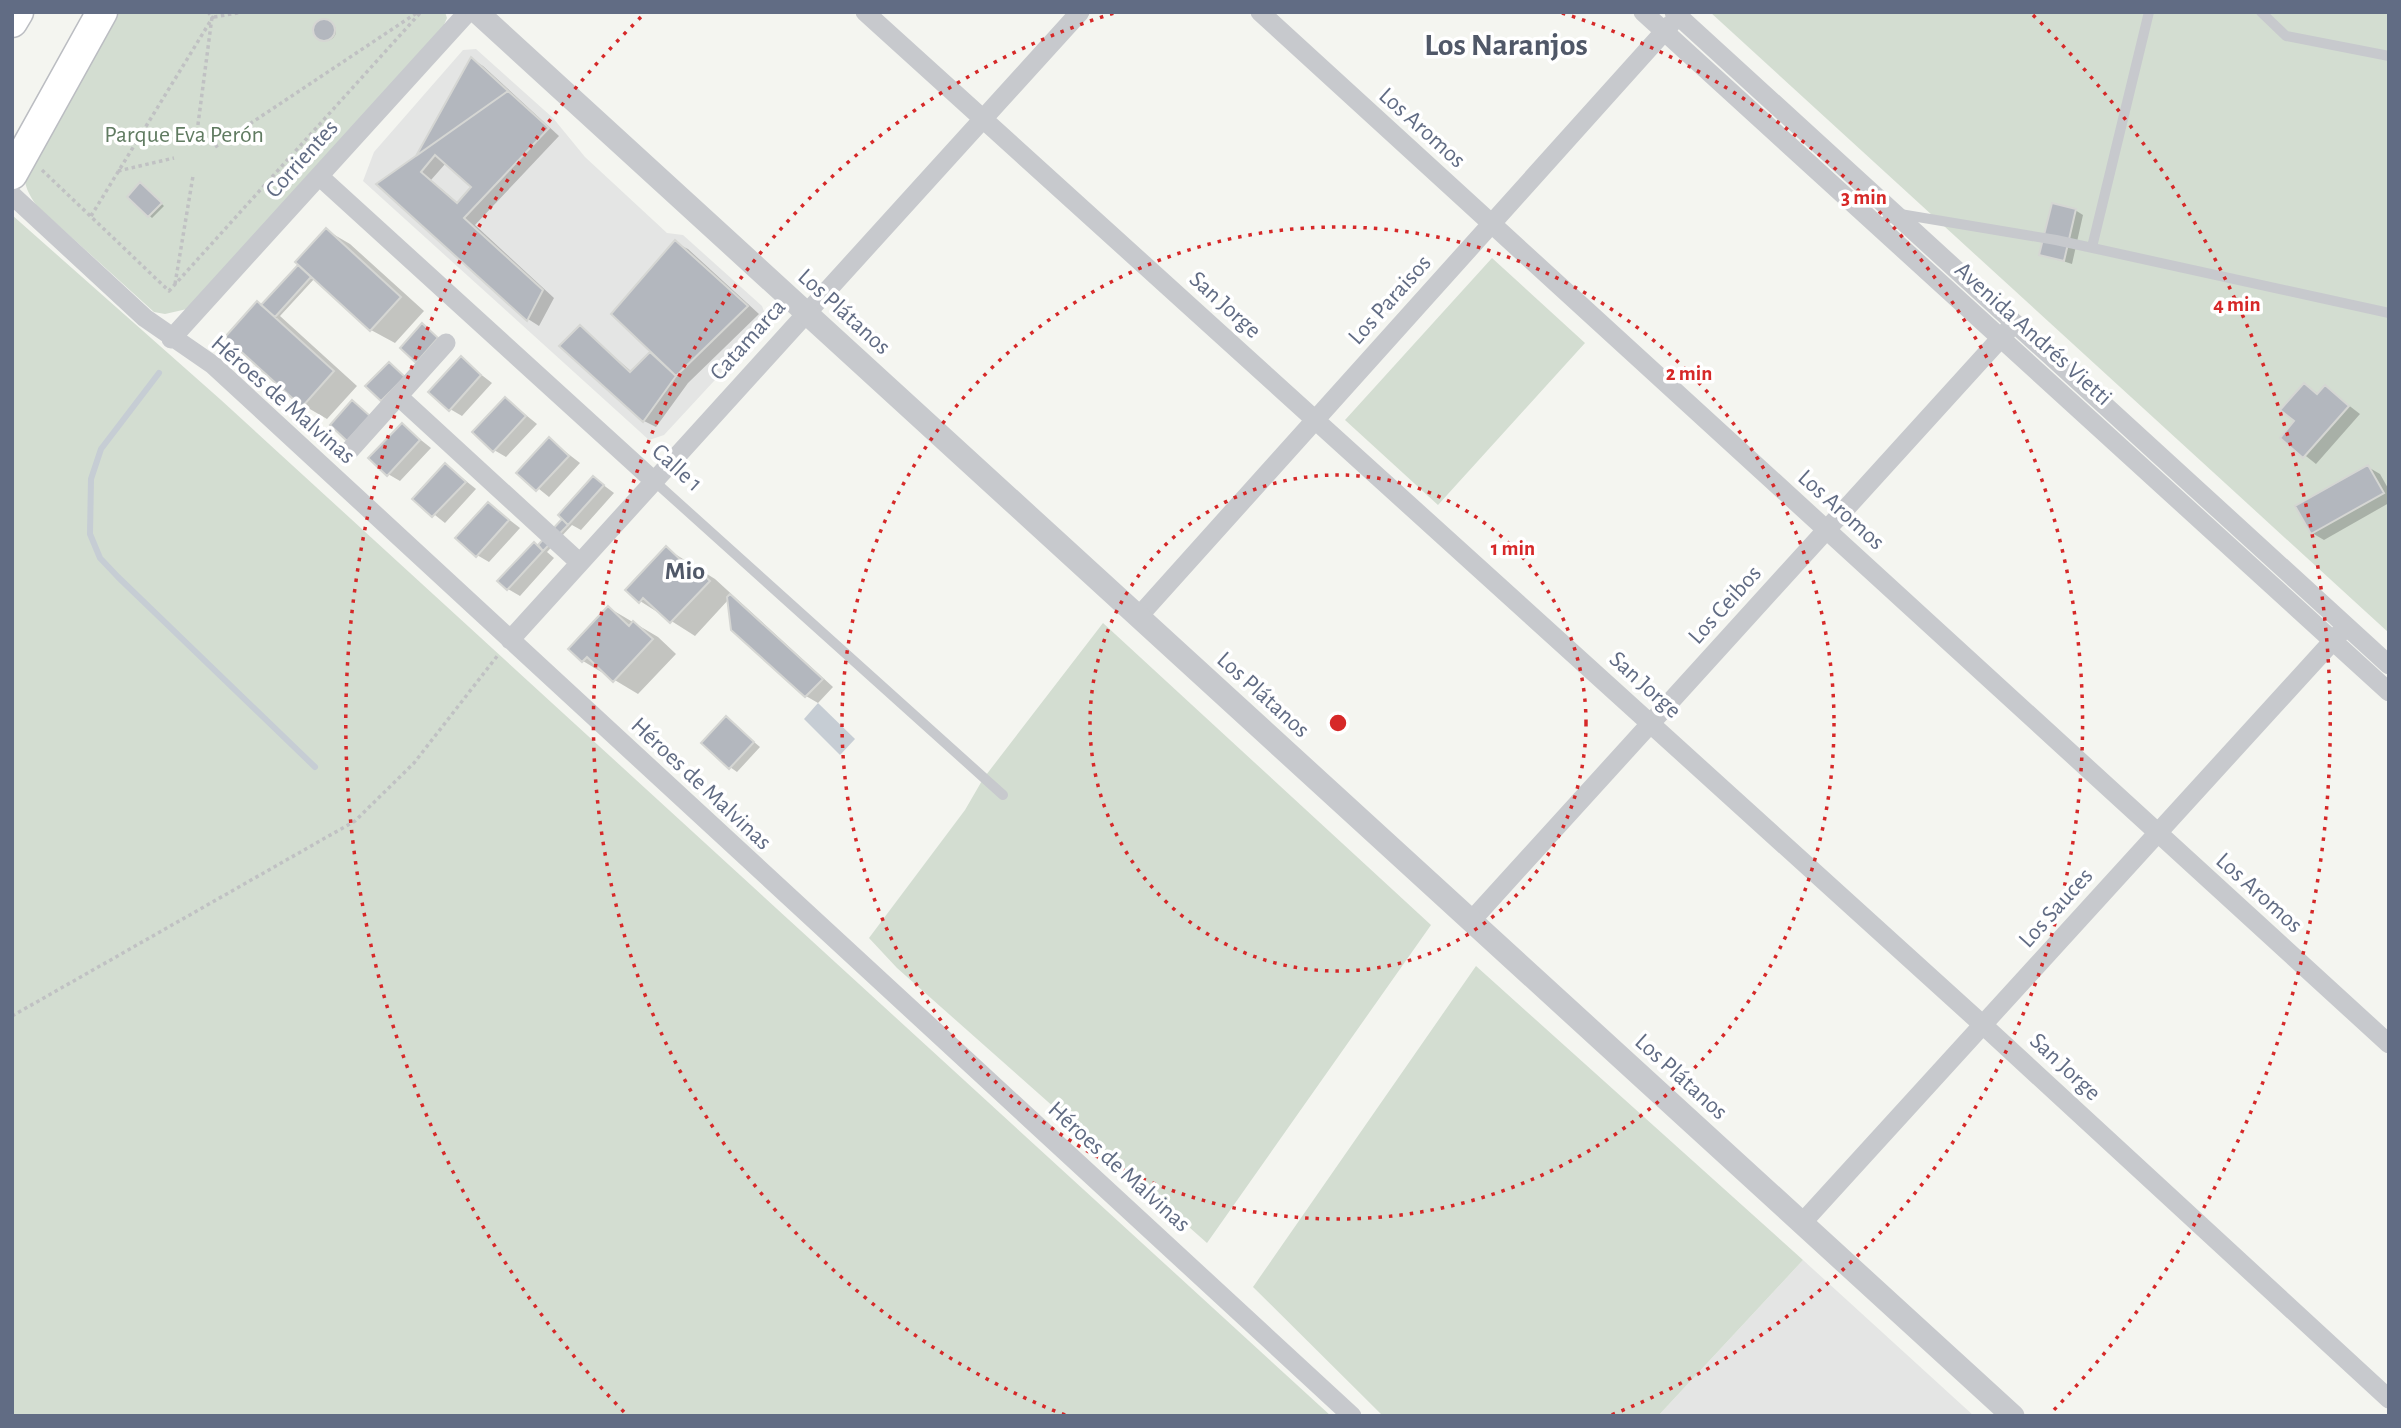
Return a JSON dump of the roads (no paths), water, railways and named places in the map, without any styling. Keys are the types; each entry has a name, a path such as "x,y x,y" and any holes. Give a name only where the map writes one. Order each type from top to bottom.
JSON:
{"main road":[{"path":"12,22 18,12"},
{"path":"25,170 102,12"}],"street":[{"name":"Corrientes","path":"171,339 468,12"},
{"name":"Los Plátanos","path":"477,12 2013,1416"},
{"name":"San Jorge","path":"865,12 1983,1025 2389,1399"},
{"name":"Catamarca","path":"510,640 1080,12"},
{"name":"Los Aromos","path":"1260,12 2389,1044"},
{"name":"Avenida Andrés Vietti","path":"1643,12 2389,692"},
{"name":"Los Paraisos","path":"1139,617 1664,32 1676,14"},
{"name":"Avenida Andrés Vietti","path":"1676,14 2389,665"},
{"name":"Calle 1","path":"319,176 654,481"},
{"name":"Héroes de Malvinas","path":"12,195 171,339 213,365 1352,1416"},
{"name":"Los Ceibos","path":"1471,921 2015,323"},
{"path":"350,450 446,343"},
{"path":"398,396 580,563"},
{"name":"Los Sauces","path":"1802,1223 2346,626"}],"lane":[{"path":"2092,247 2149,12"},
{"path":"2261,12 2286,36 2389,56"},
{"path":"1879,227 1894,213 2092,247 2389,313"},
{"name":"Calle 1","path":"654,481 1003,795"}],"waterway":[{"path":"159,373 101,449 91,479 90,534 100,558 118,577 315,767"}],"district":[{"name":"Los Naranjos","path":"1506,45"},
{"name":"Mio","path":"685,571"}],"park label":[{"name":"Parque Eva Perón","path":"184,135"}]}
